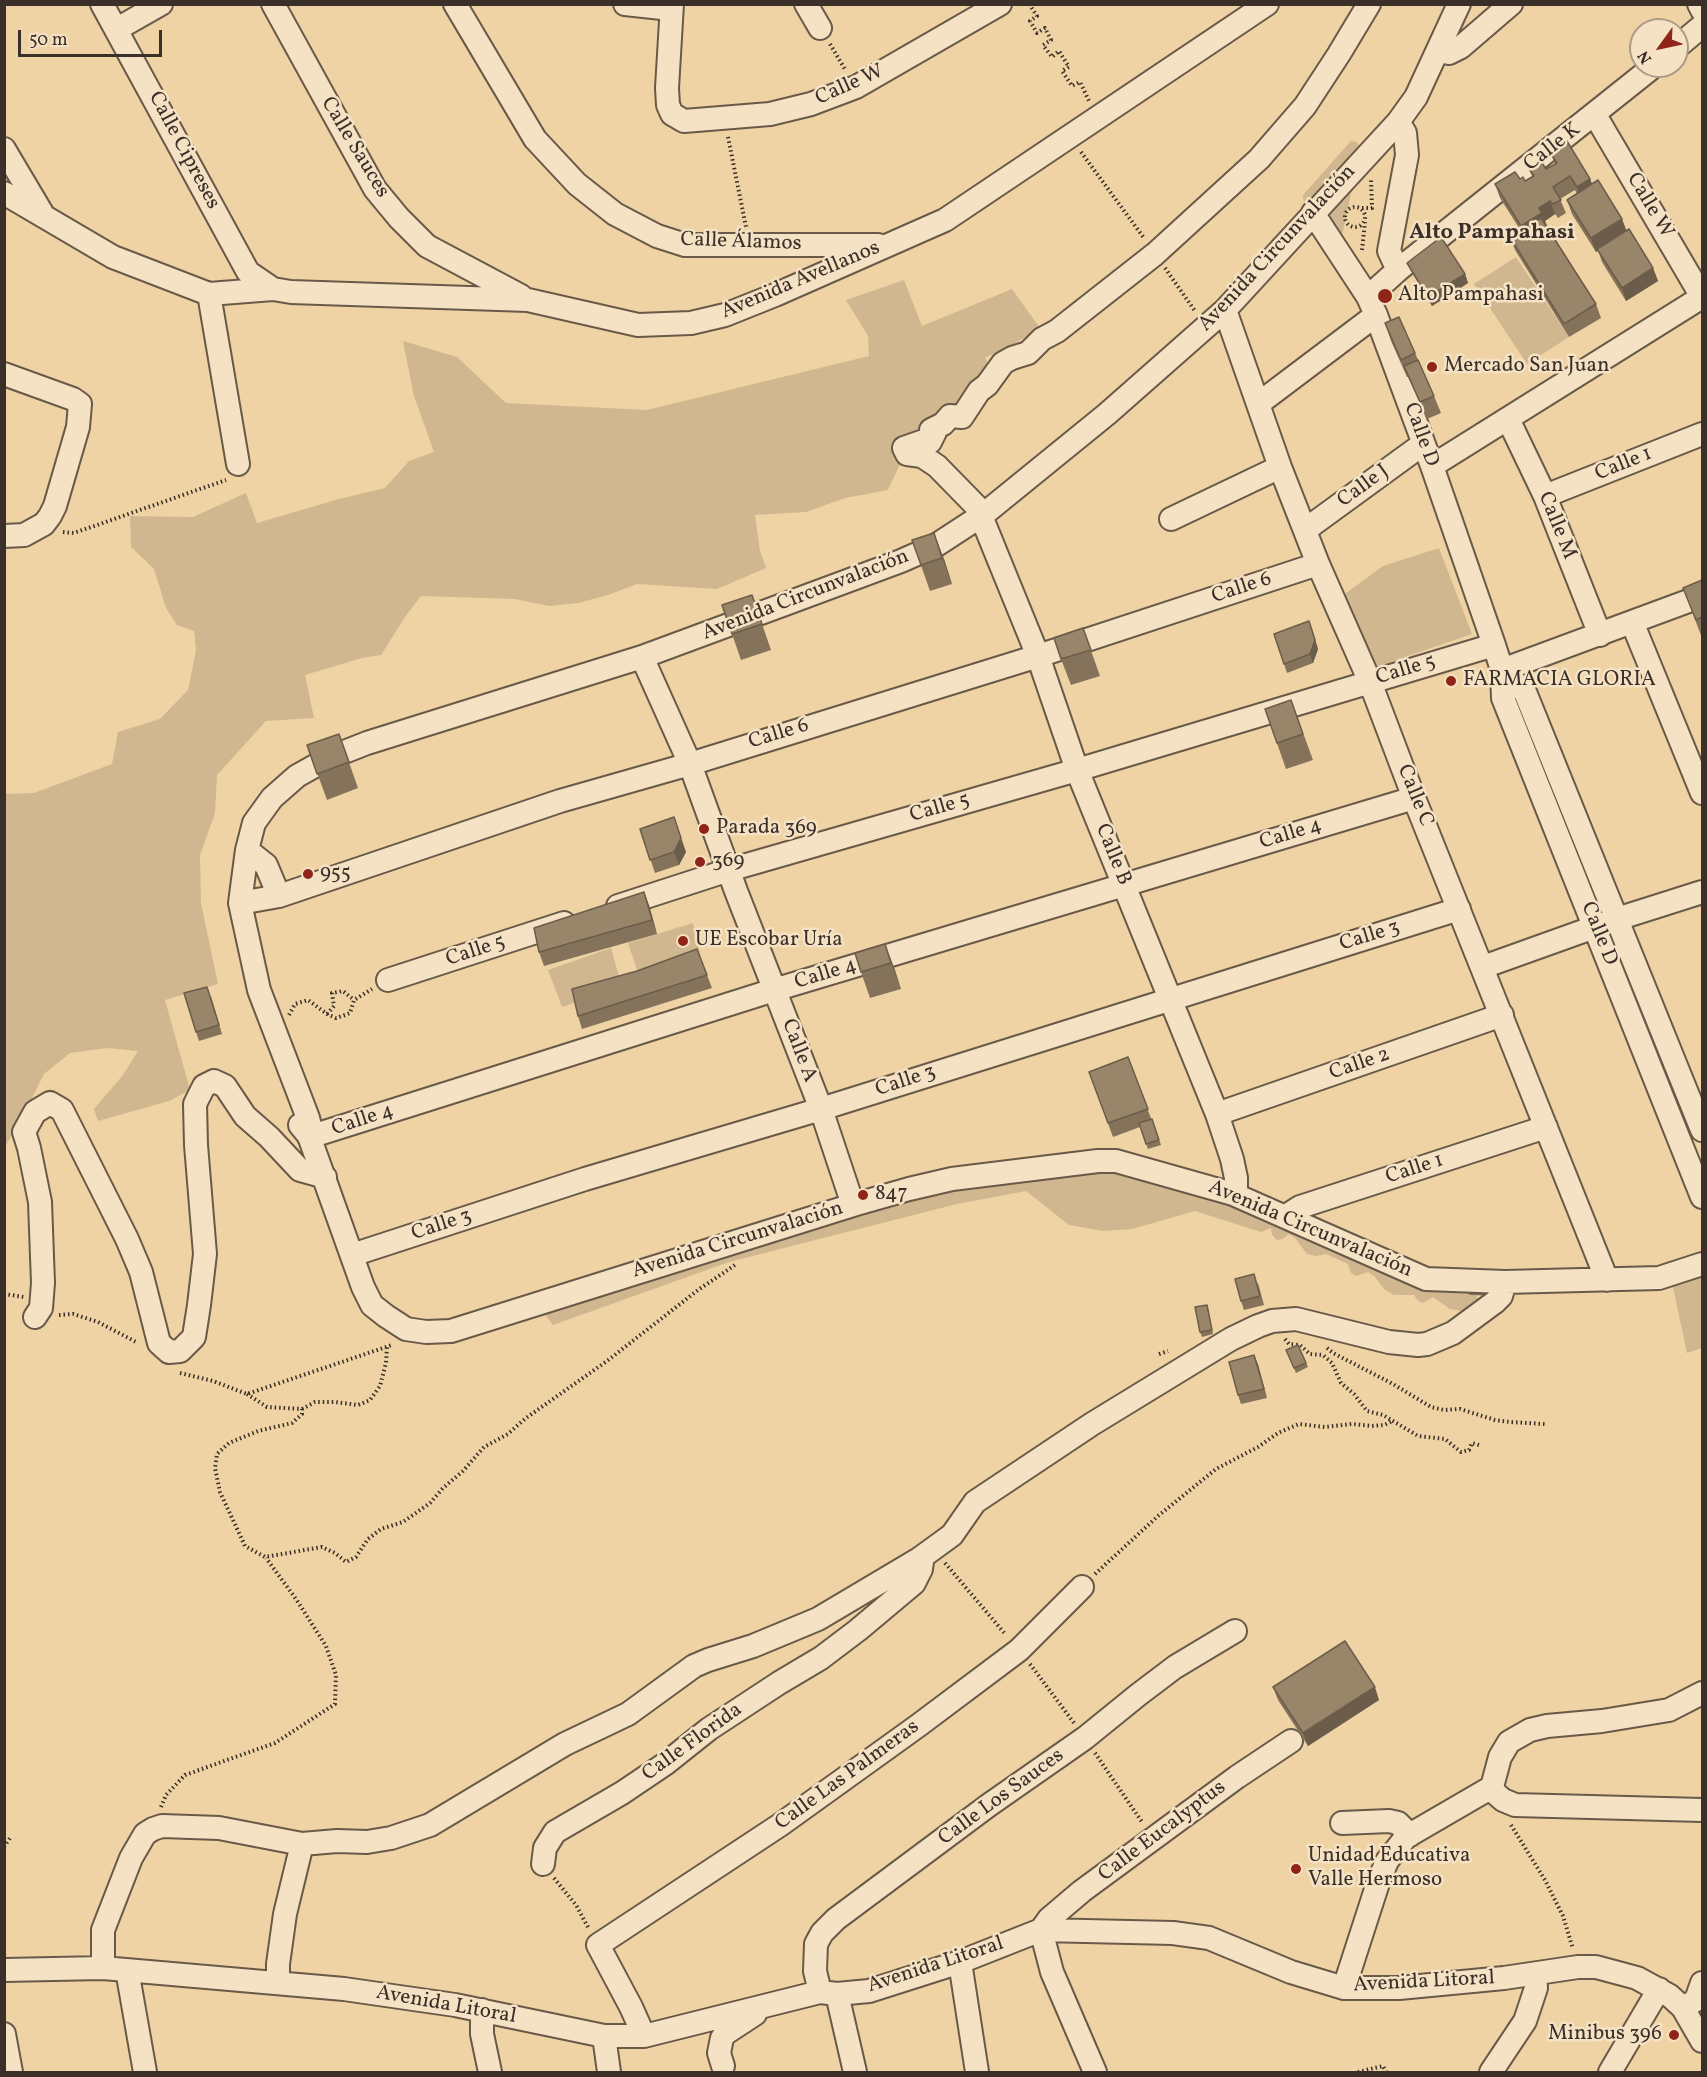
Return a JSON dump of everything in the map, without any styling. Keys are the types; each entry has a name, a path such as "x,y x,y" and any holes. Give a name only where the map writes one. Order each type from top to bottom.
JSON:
{"street":[{"name":"Calle Cipreses","path":"102,4 248,272 273,289"},
{"path":"117,29 161,4"},
{"name":"Calle Sauces","path":"273,4 375,189 399,218 428,246 528,300"},
{"name":"Calle Álamos","path":"455,4 535,139 577,184 615,214 657,236 685,245 888,245"},
{"path":"625,4 671,7"},
{"path":"806,4 820,28"},
{"name":"Calle W","path":"671,7 667,88 672,114 684,121 770,114 811,104 856,87 1000,4"},
{"name":"Avenida Avellanos","path":"4,193 113,257 209,294 273,289 291,292 528,300 638,325 691,323 725,315 765,299 945,219 1268,4"},
{"path":"983,515 937,466 922,456 907,454 904,448 917,443 930,442 935,432 931,430 944,424 951,416 962,417 1003,363 1028,353 1041,339 1057,331 1155,254 1259,159 1305,106 1368,4"},
{"path":"1460,4 1489,25"},
{"name":"Avenida Circunvalación","path":"1460,4 1416,97 1398,122 1225,310 1107,414 983,515 935,546 901,561 642,657 367,743 329,758 297,776 272,798 254,823 247,850 240,907 259,990 308,1118 309,1137 363,1287 372,1305 406,1329 426,1332 451,1331 853,1205 952,1179 1098,1161 1116,1161 1233,1194 1426,1279 1504,1282 1659,1278 1702,1264"},
{"path":"1439,51 1449,52 1461,47 1511,4"},
{"path":"1699,4 1702,10"},
{"path":"1689,37 1702,26"},
{"name":"Calle K","path":"1258,404 1372,306 1398,270 1640,78"},
{"name":"Calle W","path":"1595,115 1702,297"},
{"path":"1398,122 1405,133 1407,155 1389,251 1398,270"},
{"path":"4,149 43,215"},
{"name":"Calle D","path":"1313,213 1372,306 1432,466 1502,670 1525,692 1702,1197"},
{"path":"209,294 237,464"},
{"path":"1432,466 1702,297"},
{"name":"Calle C","path":"1225,310 1280,467 1318,564 1370,682 1414,798 1607,1280"},
{"path":"4,374 73,399 80,404 78,427 56,506 44,524 24,535 4,536"},
{"name":"Calle M","path":"1508,419 1545,496 1600,635"},
{"name":"Calle 1","path":"1545,496 1702,434"},
{"name":"Calle J","path":"1305,530 1423,444"},
{"path":"1171,519 1280,467"},
{"name":"Calle B","path":"983,515 1038,656 1077,770 1218,1114 1233,1159 1236,1178 1236,1189 1233,1194"},
{"name":"Calle 6","path":"240,907 279,896 560,801 690,764 1038,656 1318,564"},
{"path":"1502,670 1702,596"},
{"path":"1632,622 1702,793"},
{"name":"Calle 5","path":"388,980 729,870 1077,770 1494,645"},
{"name":"Calle A","path":"642,657 690,764 821,1109 853,1205"},
{"name":"Calle 4","path":"309,1137 774,990 1414,798"},
{"path":"247,850 266,865 279,896"},
{"path":"1483,967 1702,892"},
{"name":"Calle 3","path":"352,1255 585,1179 821,1109 1460,909"},
{"name":"Calle D","path":"1606,923 1702,1130"},
{"name":"Calle 2","path":"1218,1114 1502,1015"},
{"path":"35,1317 41,1308 43,1283 40,1202 24,1132 35,1112 50,1103 62,1110 127,1239 141,1272 159,1342 169,1352 180,1351 194,1337 199,1305 205,1254 195,1104 204,1086 214,1081 225,1086 245,1116 269,1137 300,1170 325,1178"},
{"name":"Calle 1","path":"1286,1216 1300,1207 1546,1127"},
{"path":"103,1968 103,1930 131,1858 145,1834 162,1826 219,1828 302,1844 337,1841 367,1842 392,1838 430,1825 565,1744 628,1714 694,1666 753,1646 818,1619 926,1554 952,1535 975,1502 1092,1424 1231,1339 1258,1326 1296,1319 1389,1342 1427,1344 1453,1333 1495,1302 1501,1296 1504,1282"},
{"name":"Calle Florida","path":"543,1864 545,1848 555,1832 622,1793 665,1764 709,1729 821,1658 914,1583 926,1554"},
{"name":"Calle Las Palmeras","path":"598,1945 780,1825 1019,1650 1082,1587"},
{"name":"Calle Los Sauces","path":"855,2073 829,1993 815,1971 816,1944 822,1933 836,1919 989,1805 1085,1738 1138,1695 1175,1668 1234,1631"},
{"path":"1500,1794 1500,1757 1509,1743 1517,1736 1547,1726 1602,1721 1669,1710 1702,1693"},
{"name":"Calle Eucalyptus","path":"1041,1930 1049,1919 1082,1892 1237,1777 1291,1741"},
{"path":"1500,1794 1515,1805 1539,1807 1702,1810"},
{"path":"1344,1988 1381,1876 1396,1848 1410,1835 1500,1794"},
{"path":"1342,1823 1389,1821 1398,1823 1410,1835"},
{"path":"278,1983 278,1964 285,1914 302,1844"},
{"path":"1041,1930 1052,1972 1095,2073"},
{"name":"Avenida Litoral","path":"4,1970 103,1968 344,1989 482,2010 604,2036 644,2036 757,2007 829,1993 869,1991 960,1962 1041,1930 1173,1933 1209,1938 1291,1972 1344,1988 1399,1988 1535,1974 1578,1967 1596,1967 1618,1972 1670,1996 1683,2008 1702,2040"},
{"path":"598,1945 644,2036"},
{"path":"960,1962 977,2073"},
{"path":"128,1970 145,2073"},
{"path":"1491,2073 1525,2021 1536,1988 1535,1974"},
{"path":"1683,2008 1696,2000 1702,1983"},
{"path":"1610,2073 1659,1989"},
{"path":"723,2066 719,2052 722,2038 726,2032 754,2015 757,2007"},
{"path":"482,2010 482,2034 490,2073"},
{"path":"4,2034 10,2073"},
{"path":"604,2036 609,2073"}],"path":[{"path":"1029,4 1037,16 1030,21 1037,33 1045,28 1051,39 1043,45 1052,57 1059,51 1069,67 1062,71 1072,87 1080,82 1097,118"},
{"path":"820,28 856,87"},
{"path":"724,119 750,246"},
{"path":"1069,136 1206,327"},
{"path":"1364,183 1371,176 1372,208 1349,208 1345,219 1350,226 1354,227 1362,225 1366,219"},
{"path":"1361,208 1366,214 1361,260"},
{"path":"44,524 61,531 74,533 239,475 237,464"},
{"path":"286,1020 295,1004 309,1000 327,1014 336,1018 345,1016 350,1013 354,1000 343,991 332,993 334,1006 327,1014"},
{"path":"265,1557 322,1547 335,1553 346,1562 356,1557 368,1539 381,1529 403,1522 430,1503 484,1447 508,1434 526,1418 607,1361 698,1290 739,1262"},
{"path":"35,1317 73,1314 98,1322 138,1343 146,1350"},
{"path":"1272,1322 1289,1344 1300,1345 1310,1354 1323,1355 1332,1363 1341,1383 1354,1394 1367,1411 1383,1415 1418,1436 1445,1439 1461,1452 1469,1450 1472,1443 1479,1445"},
{"path":"1319,1324 1317,1336 1333,1353 1393,1384 1431,1407 1444,1410 1460,1409 1495,1420 1545,1424"},
{"path":"248,1394 398,1344"},
{"path":"171,1370 213,1381 248,1394 267,1407 302,1408 315,1402 358,1405 370,1400 380,1386 386,1363 387,1346"},
{"path":"1159,1354 1175,1350"},
{"path":"162,1826 161,1809 166,1795 185,1775 275,1743 334,1704 336,1675 326,1646 296,1599 265,1557 245,1546 220,1492 215,1468 217,1454 229,1443 258,1431 292,1423 302,1414 302,1408"},
{"path":"1082,1587 1158,1516 1216,1469 1258,1447 1278,1433 1299,1424 1325,1427 1341,1424 1372,1426 1384,1425 1393,1421"},
{"path":"926,1554 1019,1650 1085,1738 1154,1839"},
{"path":"1500,1794 1508,1819 1545,1880 1563,1916 1578,1967"},
{"path":"4,1847 10,1838"},
{"path":"543,1864 576,1905 598,1945"},
{"path":"1358,2073 1383,2066 1386,2073"}],"shaded area":[{"path":"1351,141 1357,142 1360,150 1341,241 1328,241 1303,199 1303,195"},
{"path":"1516,257 1569,337 1527,364 1474,284"},
{"path":"904,280 922,326 1012,289 1040,328 1002,351 985,357 989,368 964,401 955,404 899,450 900,464 888,490 845,498 806,512 755,515 760,551 766,568 717,589 637,584 578,603 549,606 515,599 421,596 381,655 362,658 305,675 314,718 266,721 217,775 215,813 200,855 201,903 218,984 165,1000 190,1090 169,1101 98,1121 94,1109 123,1075 138,1051 107,1048 70,1053 44,1074 5,1147 5,794 34,793 112,764 118,732 160,719 188,690 196,650 194,631 177,625 166,608 154,569 131,547 130,516 193,517 246,493 257,523 385,488 409,461 434,452 414,396 403,341 457,357 506,403 647,410 869,356 868,336 846,300"},
{"path":"1439,548 1472,634 1376,667 1342,596 1383,566"},
{"path":"693,923 702,962 642,985 628,943"},
{"path":"611,948 622,987 562,1007 548,970"},
{"path":"1101,1168 1241,1206 1421,1289 1472,1293 1482,1301 1462,1311 1450,1309 1433,1297 1423,1303 1418,1301 1414,1295 1394,1295 1385,1290 1368,1272 1356,1276 1351,1273 1348,1264 1326,1254 1316,1256 1307,1254 1289,1234 1277,1240 1272,1235 1271,1228 1261,1232 1195,1211 1132,1229 1103,1231 1069,1225 1026,1191 957,1204 729,1262 553,1325 540,1308 941,1188"},
{"path":"1702,1272 1702,1348 1687,1353 1672,1283"}],"building":[{"path":"1567,141 1590,179 1577,187 1570,176 1553,187 1561,200 1553,204 1550,201 1539,208 1542,213 1521,226 1495,184 1515,172 1520,179 1523,177 1525,181 1534,176 1529,169 1541,161 1546,169 1557,163 1550,152"},
{"path":"1598,180 1622,219 1591,238 1567,200"},
{"path":"1541,218 1596,304 1564,324 1510,237"},
{"path":"1629,229 1653,268 1622,288 1597,249"},
{"path":"1441,237 1465,274 1428,297 1407,263"},
{"path":"1399,317 1415,353 1401,360 1385,323"},
{"path":"1418,360 1434,396 1420,402 1404,366"},
{"path":"934,533 942,558 921,565 912,540"},
{"path":"1702,580 1702,617 1696,620 1683,588"},
{"path":"752,595 762,624 732,634 722,605"},
{"path":"1309,621 1315,640 1310,654 1284,664 1274,634"},
{"path":"1083,628 1091,650 1061,659 1054,638"},
{"path":"1291,700 1303,734 1277,743 1265,709"},
{"path":"339,734 349,762 317,774 307,745"},
{"path":"674,817 681,838 674,852 650,860 640,829"},
{"path":"644,892 652,920 539,952 534,928"},
{"path":"885,944 891,963 861,972 855,953"},
{"path":"697,949 707,975 578,1016 572,989 637,971"},
{"path":"207,987 219,1025 196,1032 184,993"},
{"path":"1128,1057 1148,1109 1108,1123 1089,1072"},
{"path":"1152,1119 1159,1140 1146,1144 1139,1123"},
{"path":"1254,1274 1260,1296 1241,1301 1235,1279"},
{"path":"1207,1305 1212,1330 1200,1332 1195,1307"},
{"path":"1298,1345 1306,1363 1294,1368 1286,1350"},
{"path":"1254,1355 1264,1389 1238,1395 1229,1362"},
{"path":"1345,1641 1375,1687 1303,1733 1273,1687"}],"waterway":[{"path":"1471,1292 1494,1293"}],"place":[{"name":"Alto Pampahasi","path":"1385,296"},
{"name":"Mercado San Juan","path":"1432,367"},
{"name":"FARMACIA GLORIA","path":"1451,681"},
{"name":"Parada 369","path":"704,829"},
{"name":"369","path":"700,862"},
{"name":"955","path":"308,874"},
{"name":"UE Escobar Uría","path":"683,941"},
{"name":"847","path":"863,1195"},
{"name":"Unidad Educativa Valle Hermoso","path":"1296,1869"},
{"name":"Minibus 396","path":"1674,2035"}],"district":[{"name":"Alto Pampahasi","path":"1492,234"}]}
